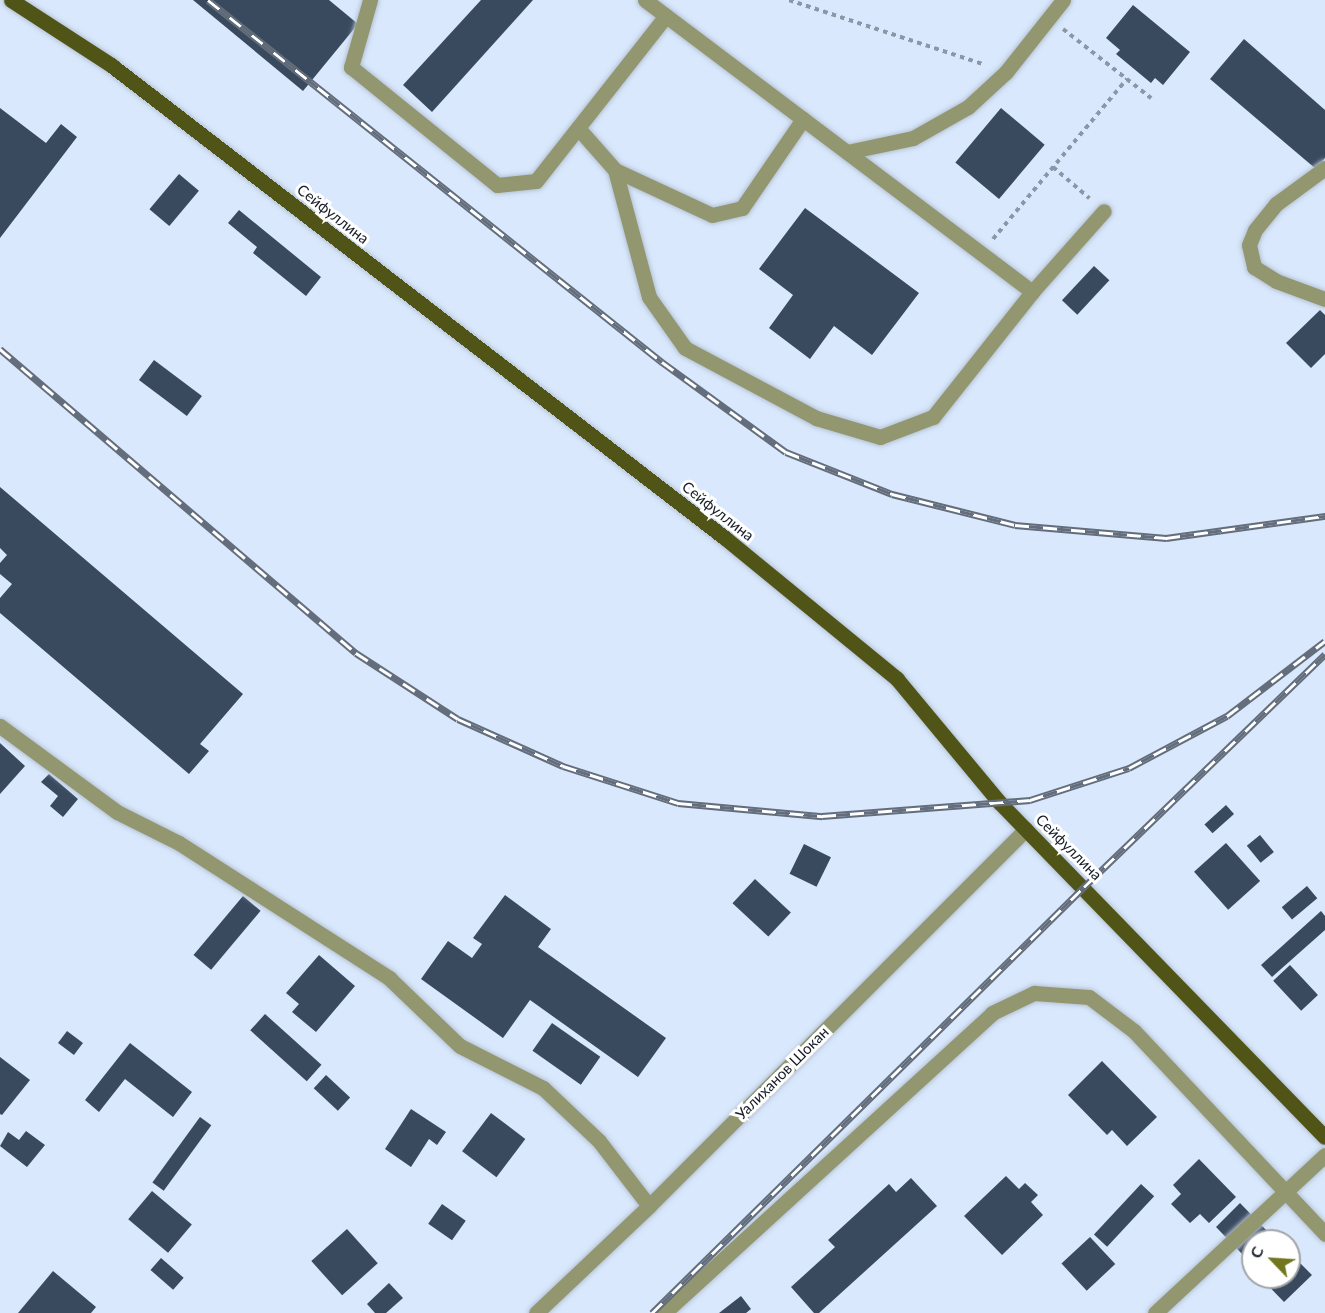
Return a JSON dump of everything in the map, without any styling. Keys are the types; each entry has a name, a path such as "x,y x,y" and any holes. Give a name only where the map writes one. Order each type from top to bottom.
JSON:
{"main road":[{"name":"Сейфуллина","path":"11,0 111,66 821,615 897,679 999,802 1325,1137"}],"street":[{"path":"370,0 351,67 497,185 536,181 666,16"},
{"path":"645,0 1032,292"},
{"path":"847,152 913,138 968,107 1006,72 1063,0"},
{"path":"578,128 615,170 712,215 742,208 803,119"},
{"path":"1325,168 1276,204 1255,230 1248,245 1254,267 1261,272 1276,281 1325,299"},
{"path":"615,170 649,297 685,348 816,418 880,437 933,417 1032,292 1104,211"},
{"path":"0,726 117,812 179,843 389,978 460,1046 543,1088 599,1142 649,1206"},
{"name":"Уалиханов Шокан","path":"536,1313 649,1206 1026,829"},
{"path":"664,1313 992,1013 1034,993 1089,997 1134,1031 1325,1234"},
{"path":"1155,1313 1325,1155"}],"path":[{"path":"789,0 1006,72"},
{"path":"1049,18 1151,98"},
{"path":"980,253 1127,79"},
{"path":"1053,167 1104,211"}],"building":[{"path":"193,0 329,0 358,24 303,91"},
{"path":"481,0 533,0 432,112 403,85"},
{"path":"1133,5 1190,52 1163,85 1155,78 1151,83 1116,54 1120,50 1106,38"},
{"path":"1244,39 1325,110 1325,158 1316,169 1210,79"},
{"path":"0,108 46,143 61,124 77,137 0,238"},
{"path":"1001,108 1045,145 999,199 955,162"},
{"path":"179,174 199,191 169,226 149,209"},
{"path":"805,208 919,293 872,355 834,326 810,359 769,328 793,295 759,269"},
{"path":"239,210 321,277 306,296 253,253 257,247 228,223"},
{"path":"1094,266 1109,280 1077,315 1062,300"},
{"path":"1320,310 1325,315 1325,354 1311,368 1286,343"},
{"path":"154,360 202,396 187,416 139,380"},
{"path":"0,487 243,694 200,744 209,751 189,774 0,613 0,598 12,584 0,574 0,563 7,555 0,548"},
{"path":"0,743 25,766 0,794"},
{"path":"49,774 78,799 63,817 50,806 58,796 41,782"},
{"path":"1226,805 1234,814 1212,833 1204,824"},
{"path":"1260,835 1274,852 1261,863 1247,846"},
{"path":"1226,843 1260,881 1228,910 1194,872"},
{"path":"804,844 831,857 816,887 790,874"},
{"path":"755,879 791,912 768,937 732,903"},
{"path":"1307,886 1317,898 1292,919 1282,907"},
{"path":"505,895 551,929 538,947 666,1038 638,1077 530,1000 503,1038 421,979 448,941 472,958 482,944 473,938"},
{"path":"243,896 261,911 211,970 194,955"},
{"path":"1321,911 1325,916 1325,930 1272,977 1261,965"},
{"path":"319,955 355,986 316,1032 292,1012 299,1004 286,993"},
{"path":"1290,965 1318,995 1301,1011 1273,981"},
{"path":"265,1014 321,1065 307,1081 250,1030"},
{"path":"552,1023 600,1057 581,1085 532,1051"},
{"path":"67,1031 83,1043 74,1055 58,1043"},
{"path":"130,1043 192,1092 173,1117 125,1079 99,1112 85,1100"},
{"path":"0,1057 30,1080 2,1115 0,1114"},
{"path":"1102,1061 1157,1117 1127,1146 1112,1130 1107,1135 1068,1095"},
{"path":"326,1075 350,1098 338,1111 314,1088"},
{"path":"411,1109 446,1132 437,1145 429,1139 411,1167 385,1149"},
{"path":"491,1113 525,1139 496,1177 462,1151"},
{"path":"200,1117 211,1125 164,1191 152,1183"},
{"path":"26,1131 45,1145 27,1167 0,1146 8,1132 19,1140"},
{"path":"1199,1159 1236,1197 1209,1223 1200,1214 1190,1223 1171,1204 1181,1194 1173,1185"},
{"path":"1006,1176 1019,1189 1025,1183 1038,1195 1031,1202 1043,1215 1002,1255 964,1216"},
{"path":"911,1178 937,1206 819,1313 814,1313 791,1287 835,1247 828,1240 889,1184 896,1192"},
{"path":"1141,1184 1154,1196 1107,1247 1094,1234"},
{"path":"152,1191 192,1224 168,1253 128,1219"},
{"path":"1240,1203 1265,1229 1241,1229 1241,1253 1216,1227"},
{"path":"442,1204 466,1221 452,1240 428,1224"},
{"path":"347,1229 378,1263 342,1295 311,1261"},
{"path":"1090,1237 1115,1264 1087,1291 1061,1264"},
{"path":"161,1258 184,1278 173,1290 151,1270"},
{"path":"1301,1264 1312,1275 1301,1286"},
{"path":"53,1271 96,1307 91,1313 18,1313"},
{"path":"389,1283 403,1298 386,1313 375,1313 367,1304"},
{"path":"1272,1289 1297,1289 1284,1302"},
{"path":"741,1296 751,1309 746,1313 719,1313"}],"railway":[{"path":"208,0 662,362 786,452 892,494 1015,525 1166,538 1325,516"},
{"path":"0,349 356,653 458,719 563,766 678,803 822,816 1030,800 1129,768 1227,716 1325,641"},
{"path":"652,1313 1084,887 1325,654"}]}
